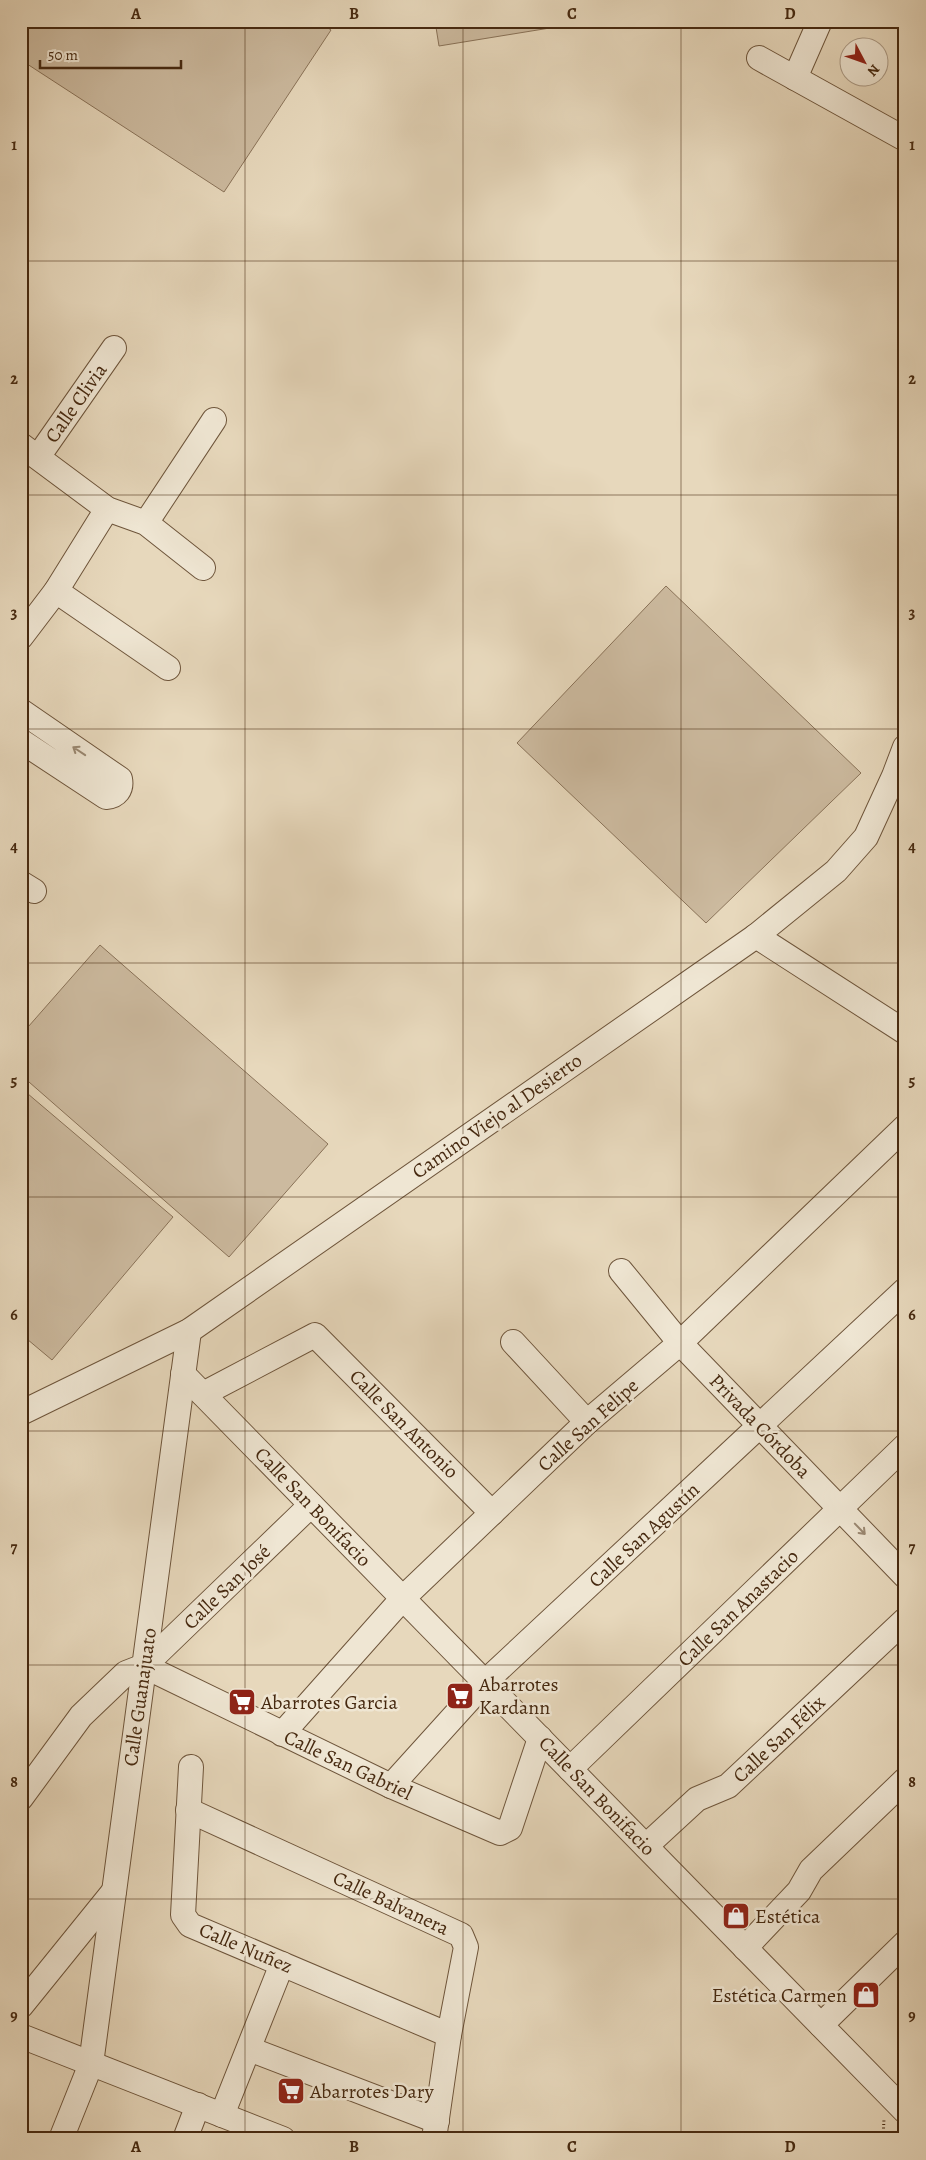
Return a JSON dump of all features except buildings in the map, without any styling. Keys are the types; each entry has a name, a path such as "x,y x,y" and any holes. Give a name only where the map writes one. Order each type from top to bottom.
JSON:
{"street":[{"path":"795,78 820,21"},
{"path":"759,58 905,139"},
{"name":"Calle Clivia","path":"30,451 114,348"},
{"path":"146,523 214,420"},
{"path":"30,451 107,509 146,523 203,568"},
{"path":"21,637 56,590 107,509"},
{"path":"56,590 168,668"},
{"path":"21,711 120,779 120,789 116,794 106,797 21,741"},
{"name":"Camino Viejo al Desierto","path":"21,1413 189,1330 756,936 836,870 866,837 899,779 905,747"},
{"path":"756,936 905,1032"},
{"name":"Calle San Felipe","path":"282,1734 403,1598 587,1422 680,1343 905,1127"},
{"name":"Privada Córdoba","path":"621,1271 680,1343 905,1576"},
{"name":"Calle San Agustín","path":"391,1786 485,1682 905,1290"},
{"name":"Calle Guanajuato","path":"61,2139 91,2064 189,1330"},
{"name":"Calle San Antonio","path":"203,1394 315,1334 492,1513"},
{"path":"513,1342 587,1422"},
{"name":"Calle San Bonifacio","path":"184,1374 821,2026 903,2105"},
{"name":"Calle San Anastacio","path":"570,1769 905,1446"},
{"name":"Calle San José","path":"21,1798 81,1716 126,1673 144,1666 311,1505"},
{"name":"Calle San Félix","path":"646,1846 697,1799 728,1786 905,1620"},
{"name":"Calle San Gabriel","path":"144,1666 391,1786 500,1833 510,1828 540,1738"},
{"name":"Calle Nuñez","path":"191,1767 183,1915 190,1925 449,2035"},
{"path":"745,1948 799,1891 812,1870 905,1780"},
{"name":"Calle Balvanera","path":"188,1810 461,1935 466,1947 449,2035 436,2130"},
{"path":"21,2006 115,1890"},
{"path":"821,2026 905,1943"},
{"path":"222,2115 282,1964"},
{"path":"21,2036 283,2139"},
{"path":"249,2049 436,2130"},
{"path":"185,2139 198,2106"}],"shaded area":[{"path":"21,21 318,21 331,30 224,192 21,60"},
{"path":"435,21 593,21 439,46"},
{"path":"666,586 861,773 706,923 517,743"},
{"path":"100,945 328,1144 229,1257 21,1075 21,1035"},
{"path":"21,1088 173,1217 52,1360 21,1334"}],"place":[{"name":"Abarrotes Kardann","path":"460,1696"},
{"name":"Abarrotes Garcia","path":"242,1702"},
{"name":"Estética","path":"736,1916"},
{"name":"Estética Carmen","path":"866,1995"},
{"name":"Abarrotes Dary","path":"291,2091"}]}
